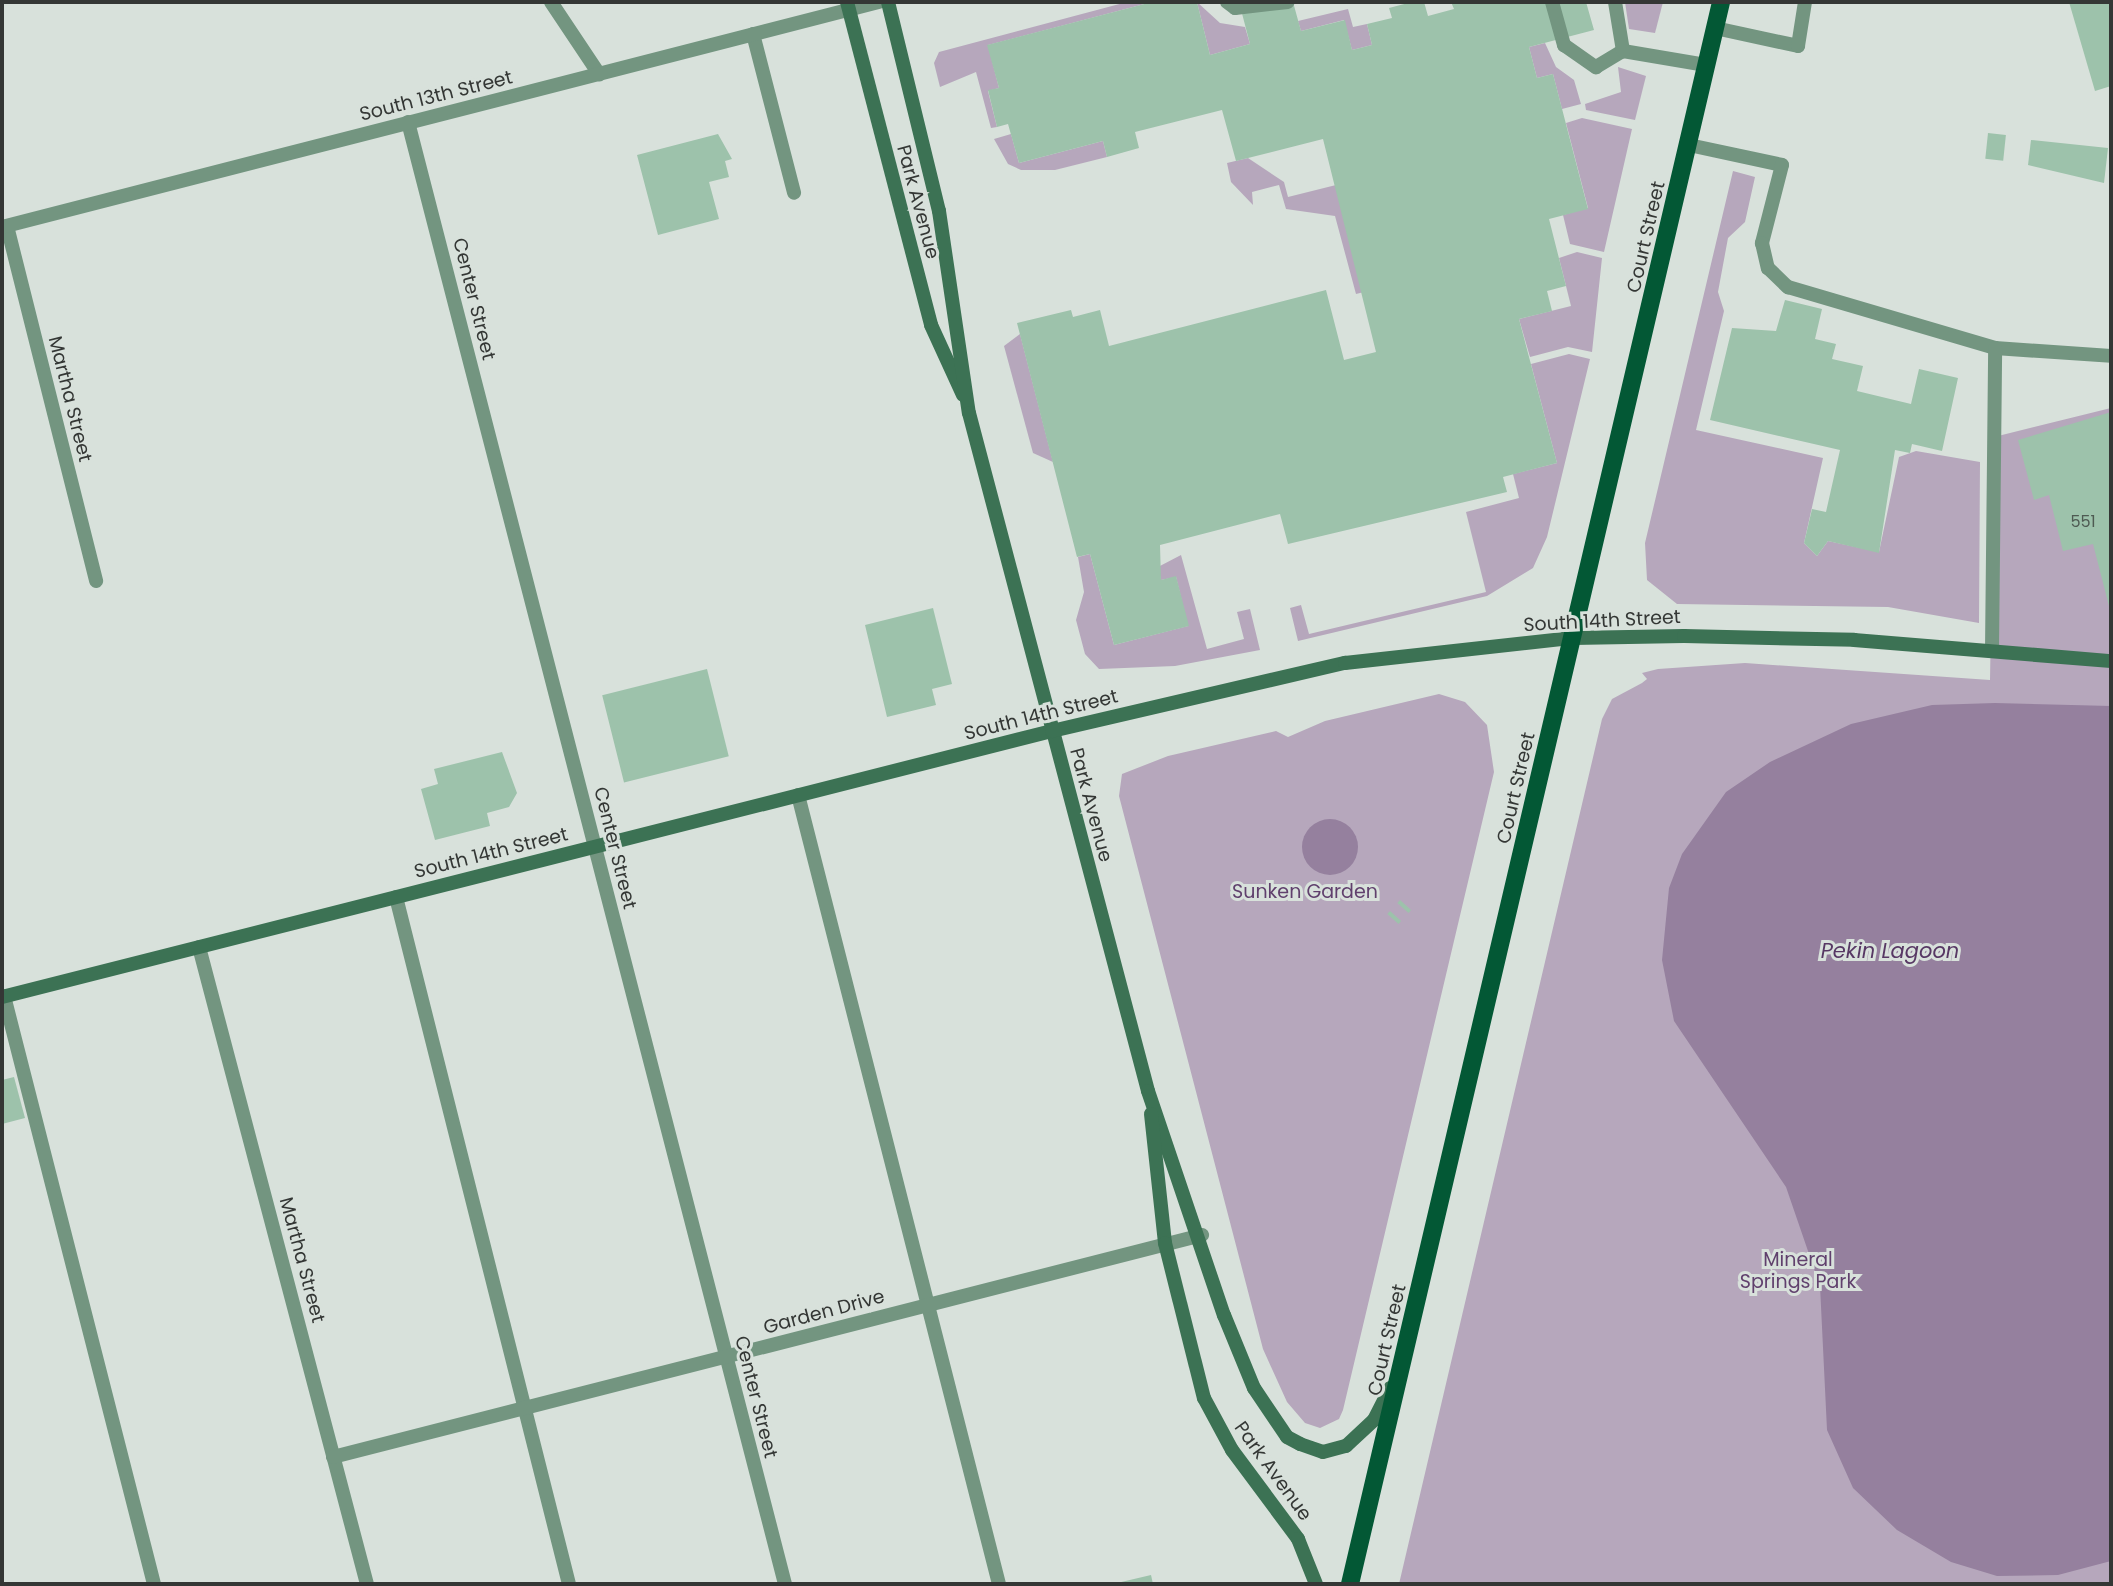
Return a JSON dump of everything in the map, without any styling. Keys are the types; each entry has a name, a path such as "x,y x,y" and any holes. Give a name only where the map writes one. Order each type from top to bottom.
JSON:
{"main road":[{"name":"Court Street","path":"1350,1584 1721,2"}],"street":[{"path":"551,2 599,74"},
{"name":"South 13th Street","path":"4,227 753,34 848,6 879,2"},
{"name":"Park Avenue","path":"888,2 939,211 968,406 1052,731 1148,1091 1202,1235 1248,1376 1287,1437 1323,1452 1356,1440 1384,1403 1408,1342"},
{"path":"1227,2 1235,8 1288,2"},
{"path":"1552,2 1564,46 1596,67 1623,51 1706,65"},
{"path":"1615,2 1623,51"},
{"path":"1715,28 1797,46 1805,2"},
{"name":"Park Avenue","path":"848,6 931,325 968,406"},
{"path":"753,34 794,193"},
{"name":"Center Street","path":"408,122 785,1584"},
{"path":"1689,145 1782,165 1762,243 1768,268 1788,287 1995,348 2111,356"},
{"name":"Martha Street","path":"4,227 96,580"},
{"path":"1992,650 1995,348"},
{"name":"South 14th Street","path":"3,997 1052,731 1345,663 1573,638 1800,637 2111,661"},
{"path":"798,795 999,1584"},
{"path":"396,897 569,1584"},
{"name":"Martha Street","path":"199,947 367,1584"},
{"path":"3,997 154,1584"},
{"name":"Park Avenue","path":"1148,1091 1166,1243 1205,1398 1232,1450 1298,1539 1316,1584"},
{"name":"Garden Drive","path":"333,1457 1202,1235"}],"green space":[{"path":"1127,2 1152,2 988,45 999,88 988,91 997,127 991,128 976,72 940,87 934,63 939,52"},
{"path":"1197,2 1220,23 1245,27 1250,44 1210,55"},
{"path":"1625,2 1663,2 1655,33 1629,29"},
{"path":"1348,9 1353,27 1367,24 1372,45 1352,50 1344,20 1301,31 1298,21"},
{"path":"1545,43 1556,67 1574,80 1581,104 1562,109 1553,74 1537,78 1529,47"},
{"path":"1618,67 1646,76 1635,120 1586,110 1585,104 1621,92"},
{"path":"1582,118 1632,129 1604,252 1570,244 1563,215 1588,208 1566,123"},
{"path":"1011,134 1019,163 1103,141 1107,157 1055,170 1021,170 1008,164 994,139"},
{"path":"1248,158 1284,182 1288,197 1336,185 1364,292 1356,294 1335,216 1286,209 1279,185 1252,192 1253,205 1231,182 1227,163"},
{"path":"1733,171 1755,177 1745,222 1728,238 1718,292 1724,311 1696,430 1823,458 1804,543 1817,556 1828,541 1879,552 1899,457 1916,451 1980,462 1979,623 1888,607 1677,604 1647,580 1645,543"},
{"path":"1577,252 1602,258 1592,352 1568,347 1530,357 1519,319 1571,306 1559,258"},
{"path":"1020,334 1053,462 1033,453 1004,346"},
{"path":"1569,354 1590,359 1547,537 1533,568 1487,596 1298,641 1290,608 1301,605 1309,634 1486,592 1466,512 1519,498 1513,474 1557,463 1531,364"},
{"name":"Mineral Springs Park","path":"2111,408 2111,1584 1399,1584 1602,719 1612,699 1647,679 1642,673 1658,669 1745,663 1990,680 1994,437"},
{"path":"1090,554 1114,645 1188,626 1176,577 1161,580 1158,567 1181,555 1207,649 1244,639 1237,612 1250,609 1260,650 1175,666 1099,669 1085,654 1076,620 1084,592 1078,557"},
{"name":"Sunken Garden","path":"1439,694 1465,702 1487,725 1494,772 1343,1410 1339,1419 1320,1428 1305,1423 1287,1402 1263,1349 1119,796 1122,774 1168,756 1276,731 1288,737 1325,721"}],"water":[{"name":"Pekin Lagoon","path":"1995,703 2111,706 2111,1561 2058,1575 1997,1576 1951,1562 1897,1530 1853,1488 1827,1430 1820,1286 1786,1187 1674,1021 1662,960 1669,888 1682,854 1726,792 1770,762 1851,724 1932,705"},
{"path":"1324,819 1336,819 1346,823 1354,831 1358,847 1354,863 1346,871 1336,875 1324,875 1314,871 1306,863 1302,853 1302,841 1306,831 1314,823"}],"building":[{"path":"1152,2 1197,2 1210,55 1250,44 1239,2 1293,2 1301,31 1345,20 1352,50 1372,45 1367,24 1392,18 1389,8 1412,2 1424,2 1428,16 1454,9 1451,2 1586,2 1594,30 1529,47 1537,78 1553,74 1588,209 1549,219 1566,286 1547,291 1552,311 1519,319 1557,463 1503,477 1507,492 1288,544 1280,514 1160,545 1161,580 1176,576 1189,626 1114,645 1090,554 1077,557 1017,323 1071,310 1073,317 1100,310 1109,346 1326,290 1344,360 1376,352 1323,139 1236,161 1222,110 1135,132 1139,148 1107,157 1103,141 1019,163 1008,124 997,127 988,90 999,88 987,45"},
{"path":"2069,2 2111,2 2111,86 2095,91"},
{"path":"1988,133 2006,135 2003,161 1985,159"},
{"path":"718,134 732,159 725,161 729,177 709,182 719,219 658,235 637,155"},
{"path":"2031,140 2108,148 2104,183 2028,165"},
{"path":"1785,300 1822,309 1815,339 1836,344 1832,359 1863,366 1857,391 1911,404 1919,369 1958,378 1942,451 1912,444 1910,453 1895,450 1879,553 1828,541 1817,556 1804,543 1812,509 1826,512 1840,450 1710,420 1732,328 1776,331"},
{"path":"2111,412 2110,610 2093,544 2063,551 2049,495 2034,500 2018,440"},
{"path":"933,608 952,684 932,689 936,705 887,717 865,625"},
{"path":"707,669 729,756 624,782 602,695"},
{"path":"502,752 517,793 509,807 487,813 490,826 435,840 421,789 438,784 434,769"},
{"path":"1400,900 1411,910 1408,913 1397,903"},
{"path":"1390,911 1401,921 1398,924 1387,914"},
{"path":"14,1077 25,1118 2,1124 2,1080"},
{"path":"1151,1575 1153,1584 1117,1584 1117,1583"}]}
